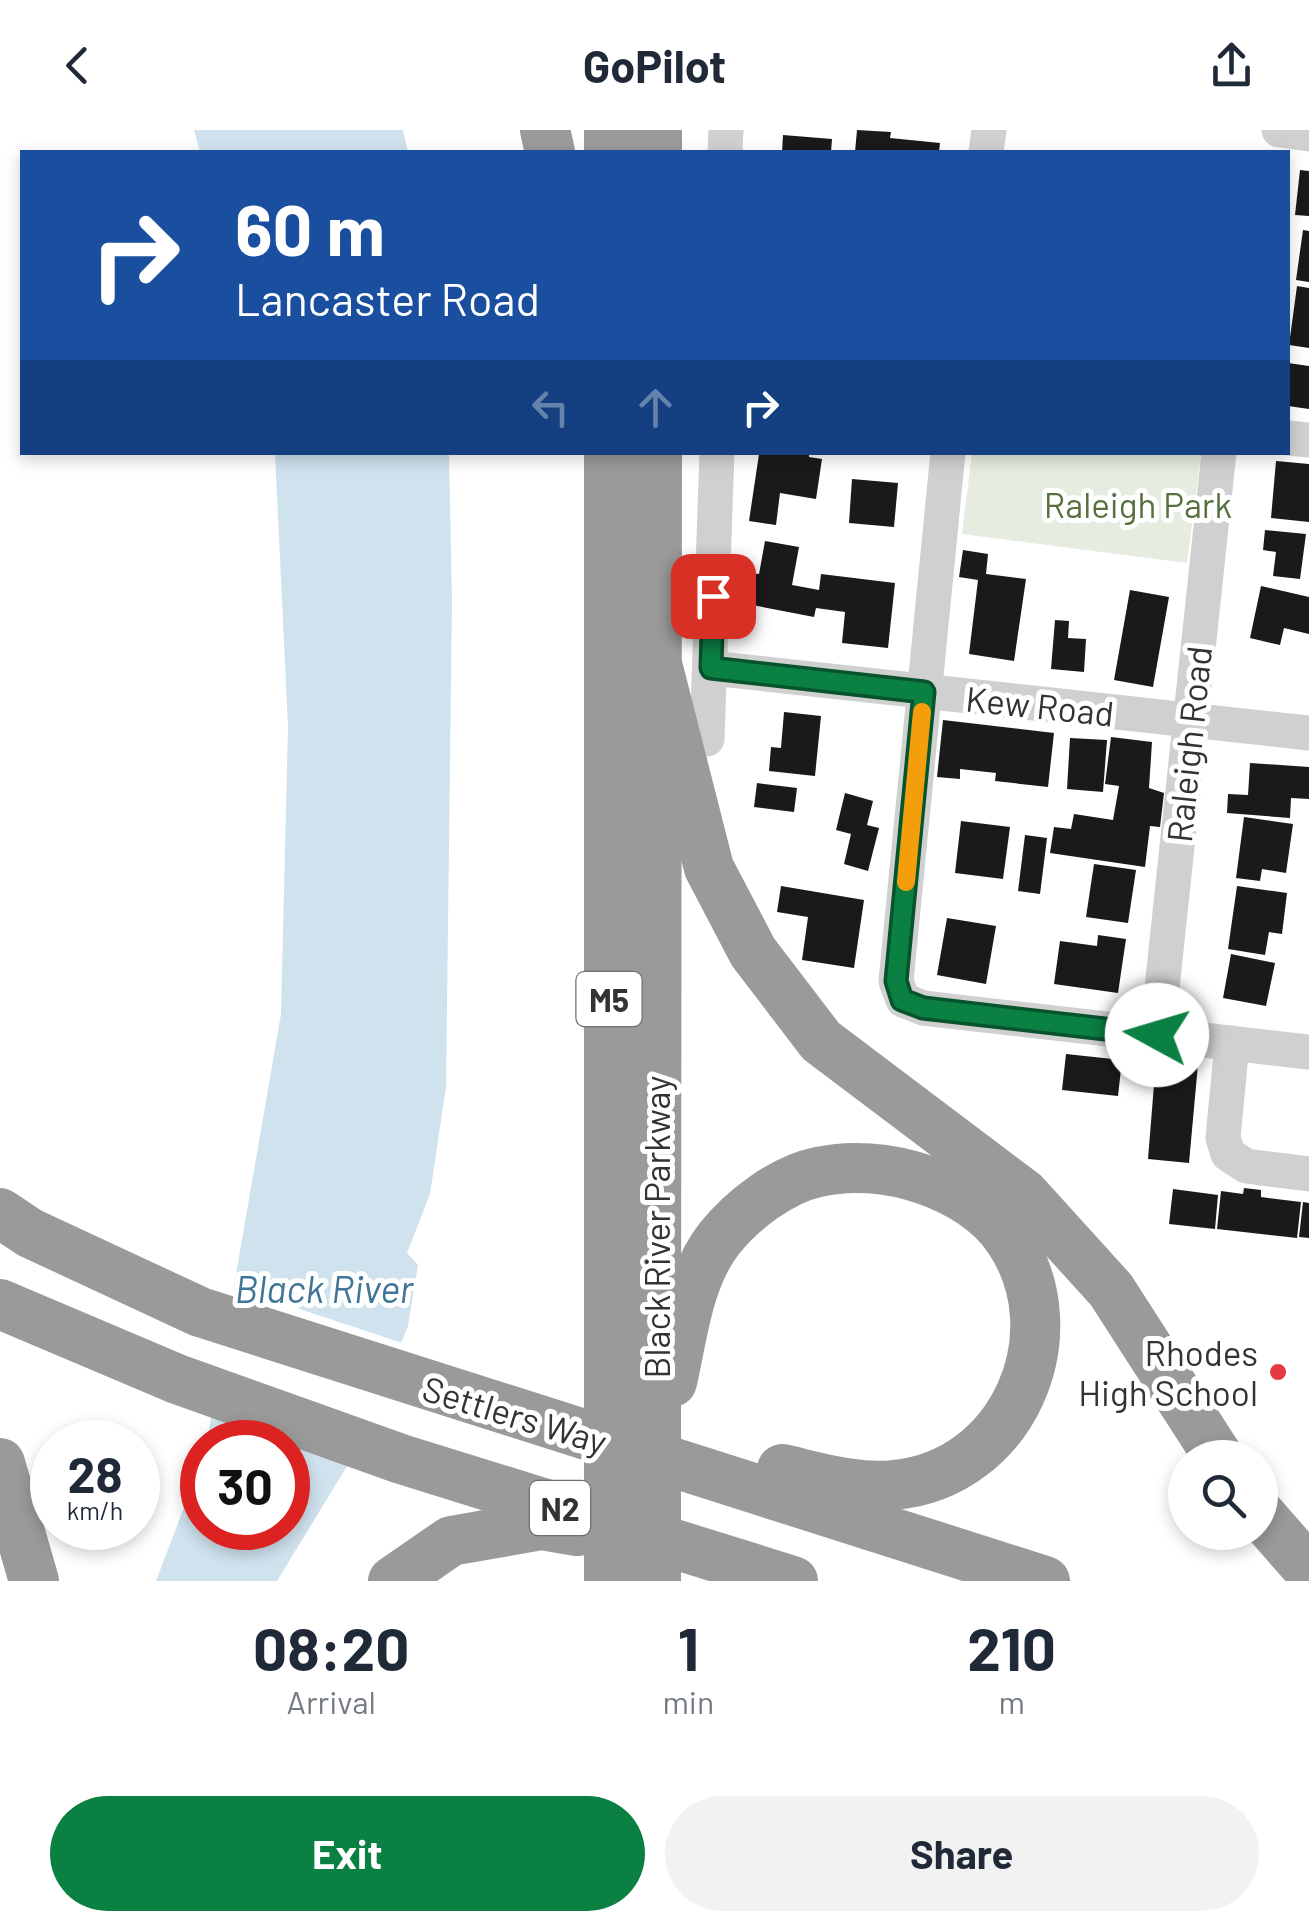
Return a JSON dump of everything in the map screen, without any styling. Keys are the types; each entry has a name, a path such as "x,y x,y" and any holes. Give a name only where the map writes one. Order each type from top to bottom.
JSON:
{"highway":[{"path":"593,455 609,636"},
{"name":"Black River Parkway","path":"609,455 609,636 656,1581"},
{"name":"Black River Parkway","path":"610,1581 646,1374 657,455"},
{"path":"657,664 709,868 753,952 821,1042 1024,1194 1110,1290 1207,1440"},
{"path":"682,1466 778,1468 843,1482 895,1486 949,1469 994,1436 1025,1391 1037,1335 1030,1282 1008,1238 962,1192 890,1170 818,1172 755,1202 718,1240 646,1374 698,1570"},
{"name":"Settlers Way","path":"0,1213 30,1233 200,1312 1045,1581"},
{"name":"N2","path":"0,1304 177,1379 698,1570 792,1581"},
{"path":"0,1463 34,1581"},
{"path":"392,1581 451,1541 542,1525 698,1570"},
{"path":"1278,1535 1309,1570"}],"street":[{"path":"1279,130 1309,134"},
{"path":"708,739 717,455"},
{"path":"948,455 896,981 902,1000 923,1008 1309,1052"},
{"name":"Raleigh Road","path":"1157,1035 1219,455"},
{"name":"Kew Road","path":"711,668 1309,734"},
{"path":"1232,1043 1224,1138 1228,1154 1246,1166 1309,1174"}],"green space":[{"name":"Raleigh Park","path":"972,455 1201,455 1187,563 962,534"}],"water":[{"path":"194,130 403,130 408,150 199,150"},
{"name":"Black River","path":"275,455 449,455 452,601 446,1087 430,1194 407,1253 418,1265 408,1326 358,1448 310,1527 310,1420 211,1420 281,1014 288,727"},
{"name":"Black River","path":"180,1518 180,1550 296,1550 277,1581 156,1581"}],"pier":[{"path":"228,1285 405,1344 363,1450 310,1437 310,1420 240,1420 207,1412"}],"building":[{"path":"857,130 891,132 890,138 940,143 939,150 855,150"},
{"path":"783,135 832,139 831,150 782,150"},
{"path":"1300,170 1309,171 1309,216 1295,215"},
{"path":"1303,230 1309,231 1309,282 1296,280"},
{"path":"1297,286 1309,288 1309,348 1290,345"},
{"path":"1290,363 1309,366 1309,409 1290,406"},
{"path":"759,455 809,455 822,459 816,499 780,493 776,525 749,521"},
{"path":"1276,461 1309,464 1309,522 1271,518"},
{"path":"852,479 898,483 894,527 849,523"},
{"path":"1265,530 1306,534 1300,579 1273,576 1276,552 1263,550"},
{"path":"765,541 799,547 792,585 819,590 821,574 895,583 888,648 842,643 845,612 816,608 814,617 742,603 748,573 759,574"},
{"path":"963,550 988,554 986,574 1026,579 1014,661 969,654 978,580 959,577"},
{"path":"1261,586 1309,597 1309,634 1284,628 1280,645 1250,638"},
{"path":"1130,590 1169,597 1153,687 1114,680"},
{"path":"1055,620 1069,621 1068,638 1086,639 1084,672 1051,669"},
{"path":"784,712 821,716 815,776 769,771 771,747 781,748"},
{"path":"943,720 1054,733 1048,787 995,781 996,773 960,769 960,779 937,777"},
{"path":"1111,737 1152,742 1149,788 1164,793 1160,827 1150,826 1145,867 1050,853 1054,827 1071,829 1074,814 1113,820 1119,786 1105,784"},
{"path":"1070,738 1107,740 1103,792 1067,789"},
{"path":"1250,763 1309,767 1309,799 1291,798 1290,818 1227,813 1228,794 1248,795"},
{"path":"757,783 797,788 794,812 754,807"},
{"path":"845,793 873,801 867,825 879,828 868,871 844,864 851,834 836,830"},
{"path":"1244,817 1293,824 1286,873 1262,869 1260,881 1236,878"},
{"path":"961,821 1010,827 1003,879 955,873"},
{"path":"1025,835 1047,838 1040,894 1018,891"},
{"path":"1094,864 1136,870 1128,923 1086,917"},
{"path":"781,886 864,900 854,968 802,960 808,917 777,912"},
{"path":"1237,886 1287,893 1282,934 1269,932 1265,955 1228,949"},
{"path":"947,918 996,926 986,984 937,975"},
{"path":"1098,935 1126,939 1118,993 1054,984 1060,941 1097,946"},
{"path":"1231,954 1275,963 1266,1006 1223,998"},
{"path":"1066,1054 1122,1060 1118,1096 1062,1090"},
{"path":"1156,1060 1198,1064 1189,1163 1148,1159"},
{"path":"1244,1188 1261,1190 1261,1197 1301,1202 1297,1238 1217,1229 1221,1191 1243,1194"},
{"path":"1173,1189 1218,1195 1215,1229 1169,1224"},
{"path":"1303,1202 1309,1203 1309,1238 1299,1237"}],"slow traffic":[{"path":"906,882 922,712"}],"place":[{"name":"Rhodes High School","path":"1278,1372"}],"route":[{"path":"713,596 711,668 924,692 896,981 902,1000 923,1008 1157,1035"}]}
